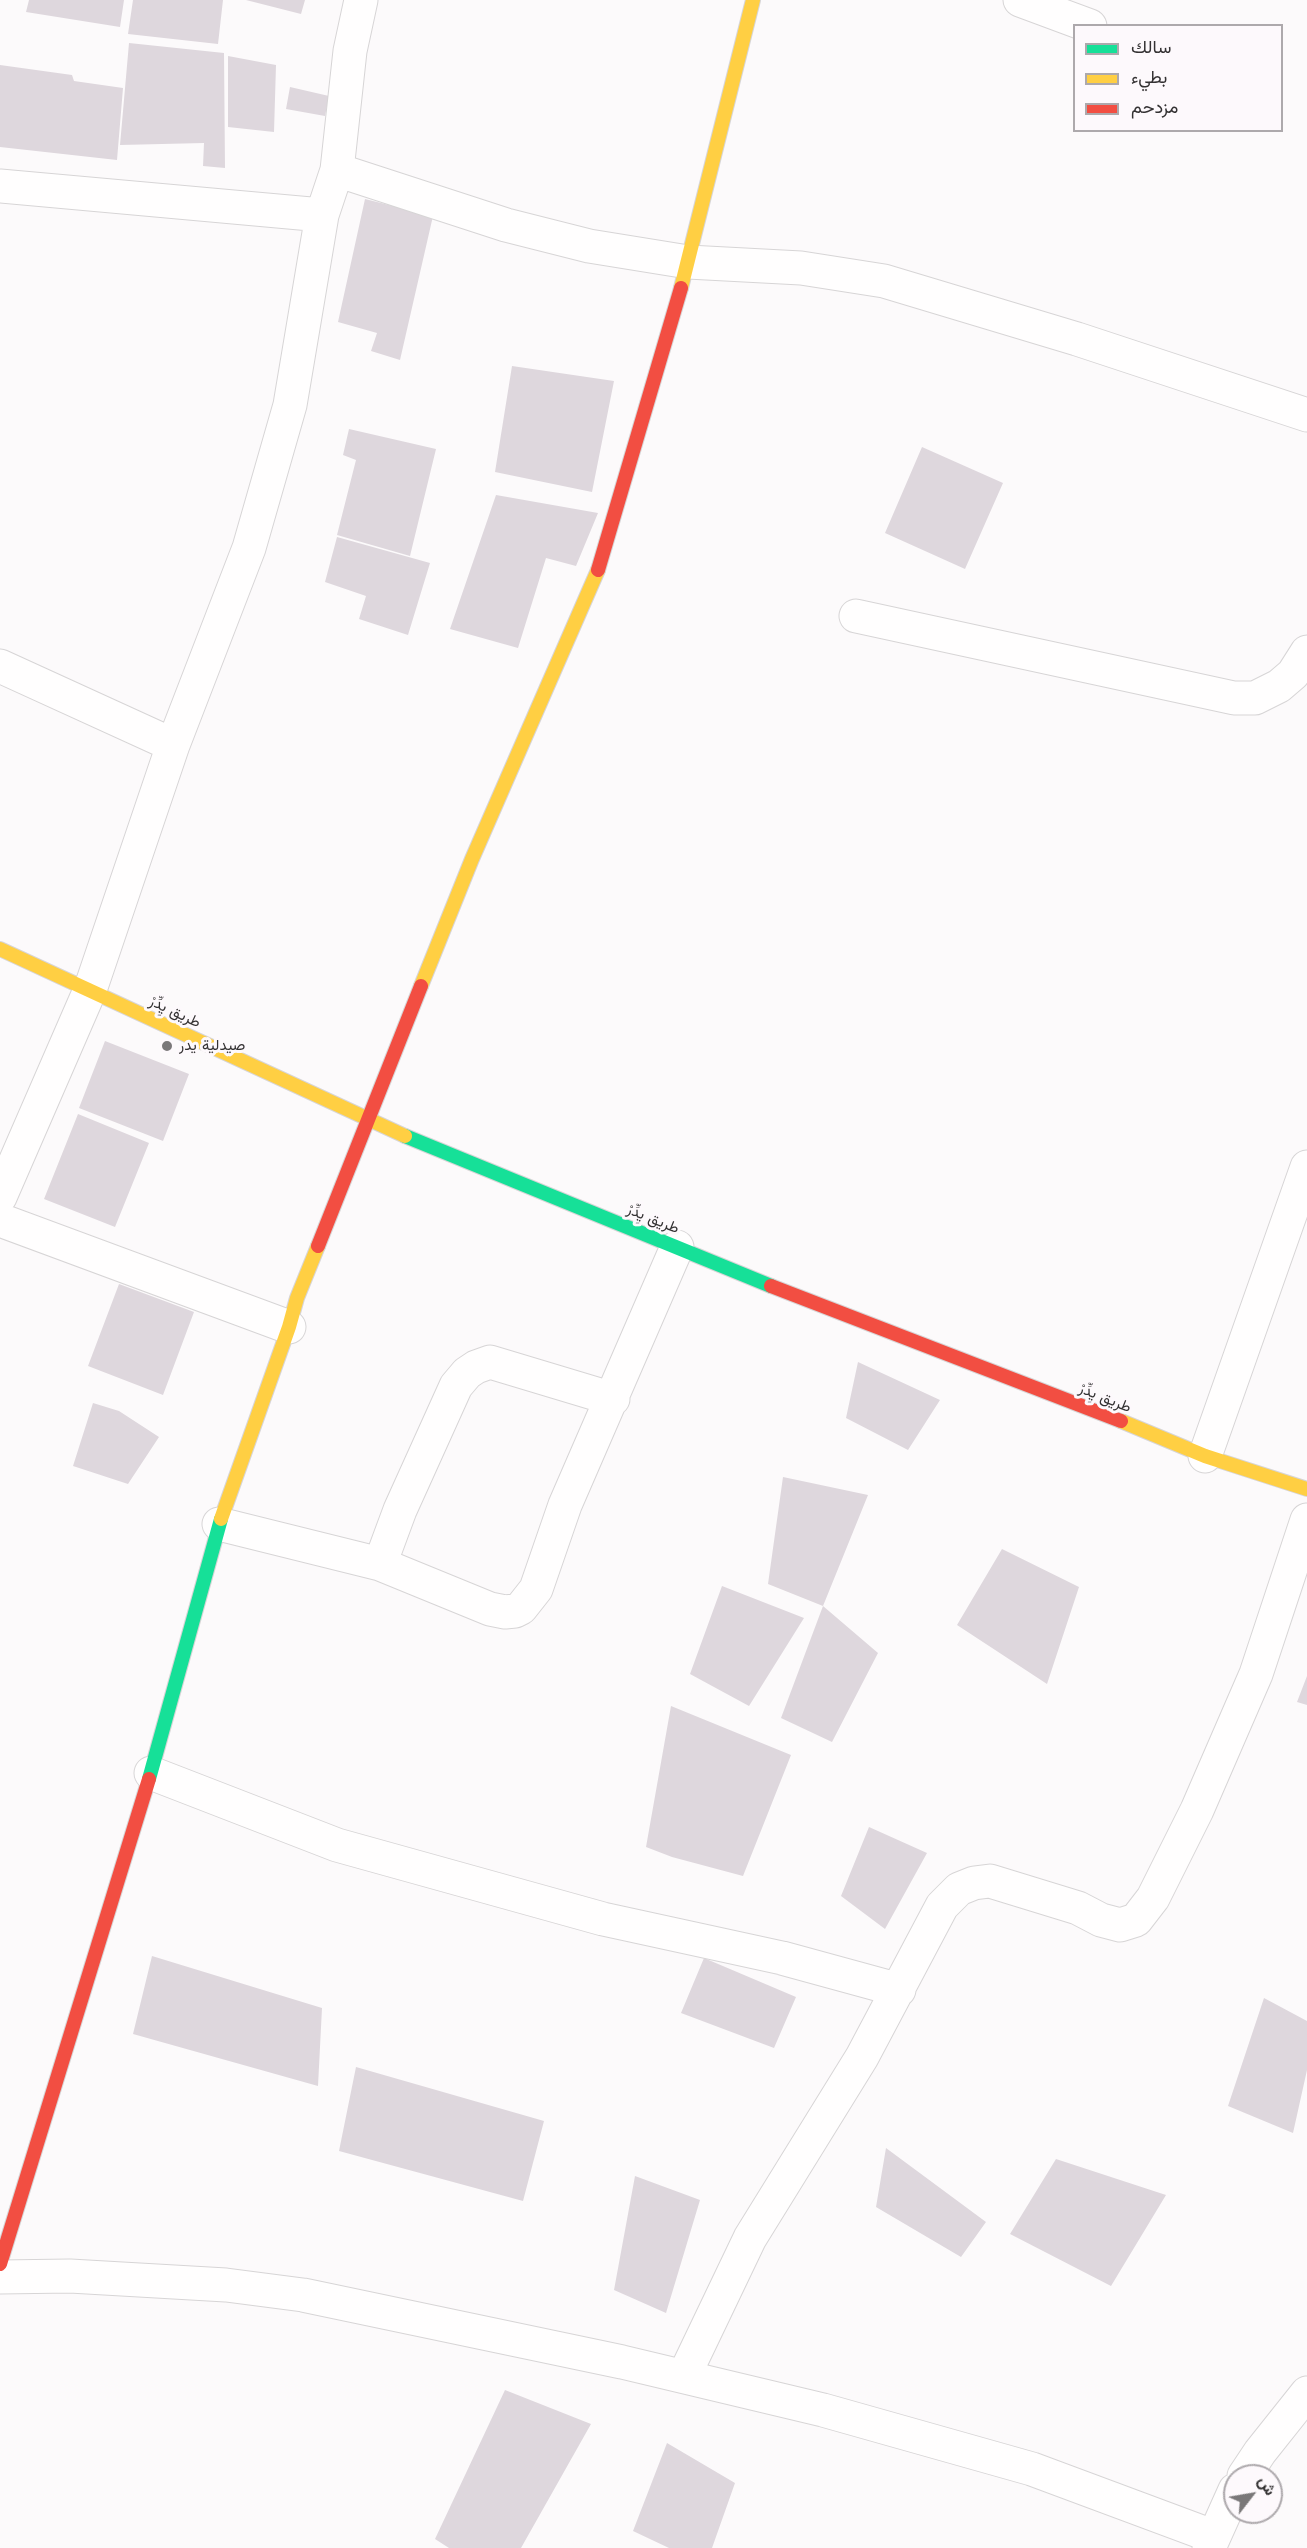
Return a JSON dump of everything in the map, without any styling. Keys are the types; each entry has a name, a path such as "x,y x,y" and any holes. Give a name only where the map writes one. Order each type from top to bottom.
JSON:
{"street":[{"path":"0,1197 90,990 173,745 249,548 290,405 322,215 337,170 350,51 361,0"},
{"path":"0,2264 151,1773 219,1524 289,1327 297,1298 472,859 600,566 688,262 753,0"},
{"path":"1020,0 1085,24"},
{"path":"337,170 506,225 589,246 688,262 801,268 884,281 1077,339 1307,415"},
{"path":"0,186 322,215"},
{"path":"856,616 1234,698 1255,698 1279,686 1293,674 1307,652"},
{"path":"0,666 173,745"},
{"name":"طريق يِدِّرْ","path":"0,949 367,1120 825,1308 1096,1411 1206,1456 1307,1489"},
{"path":"1206,1456 1307,1167"},
{"path":"0,1220 289,1327"},
{"path":"219,1524 380,1564 490,1609 505,1612 521,1608 536,1589 565,1505 613,1399 677,1247"},
{"path":"380,1564 409,1490 456,1386 476,1366 490,1362 613,1399"},
{"path":"684,2376 750,2238 862,2057 942,1906 959,1889 974,1883 990,1881 1078,1908 1101,1920 1120,1925 1136,1920 1153,1898 1197,1810 1256,1674 1307,1520"},
{"path":"151,1773 337,1845 603,1919 782,1958 899,1990"},
{"path":"0,2277 70,2276 226,2285 303,2295 684,2376 823,2410 1032,2469 1211,2542 1223,2516"},
{"path":"1252,2464 1307,2394"}],"building":[{"path":"29,0 124,0 120,27 26,12"},
{"path":"133,0 223,0 218,44 128,34"},
{"path":"246,0 305,0 301,14"},
{"path":"129,43 224,53 225,168 203,166 204,143 120,145"},
{"path":"228,56 276,65 274,132 228,127"},
{"path":"0,65 72,75 74,81 123,88 117,160 0,147"},
{"path":"290,87 329,96 325,116 286,109"},
{"path":"365,199 433,216 400,360 371,351 377,333 338,322"},
{"path":"512,366 614,381 592,492 495,472"},
{"path":"349,429 436,449 410,556 337,535 356,460 343,455"},
{"path":"922,447 1003,483 965,569 885,533"},
{"path":"496,495 598,513 576,566 546,558 518,648 450,629"},
{"path":"337,537 430,563 408,635 359,619 366,596 325,582"},
{"path":"105,1041 189,1074 163,1141 79,1108"},
{"path":"78,1114 149,1143 115,1227 44,1199"},
{"path":"119,1284 194,1312 163,1395 88,1366"},
{"path":"858,1362 940,1400 908,1450 846,1418"},
{"path":"93,1403 119,1411 159,1437 128,1484 73,1466"},
{"path":"783,1477 868,1495 823,1606 768,1584"},
{"path":"1002,1549 1079,1587 1047,1684 957,1625"},
{"path":"722,1586 804,1618 749,1706 690,1674"},
{"path":"823,1606 878,1653 832,1742 781,1718"},
{"path":"1307,1676 1307,1705 1297,1702"},
{"path":"671,1706 791,1755 743,1876 672,1857 646,1847"},
{"path":"869,1827 927,1853 885,1929 841,1896"},
{"path":"152,1956 322,2008 318,2086 133,2034"},
{"path":"704,1958 796,1997 774,2048 681,2013"},
{"path":"1264,1998 1307,2021 1307,2070 1293,2133 1228,2106"},
{"path":"356,2067 544,2121 523,2201 339,2151"},
{"path":"886,2148 986,2222 961,2257 876,2207"},
{"path":"1056,2159 1166,2195 1111,2286 1010,2234"},
{"path":"635,2176 700,2200 666,2313 614,2290"},
{"path":"505,2390 591,2424 521,2548 449,2548 435,2539"},
{"path":"667,2443 735,2483 712,2548 669,2548 633,2531"}],"traffic: fast":[{"path":"405,1136 771,1286"},
{"path":"149,1779 221,1519"}],"traffic: slow":[{"path":"681,288 753,0"},
{"path":"421,986 472,859 598,570"},
{"path":"0,949 405,1136"},
{"path":"221,1519 289,1327 297,1298 318,1246"},
{"path":"1121,1421 1205,1456 1307,1489"}],"traffic: jam":[{"path":"598,570 681,288"},
{"path":"318,1246 421,986"},
{"path":"771,1286 1121,1421"},
{"path":"0,2264 149,1779"}],"place":[{"name":"صيدلية يدر","path":"167,1046"}]}
